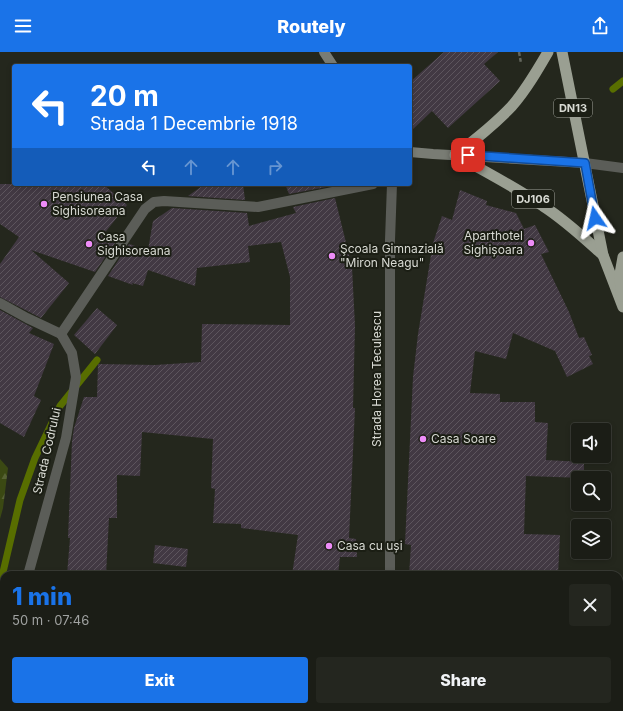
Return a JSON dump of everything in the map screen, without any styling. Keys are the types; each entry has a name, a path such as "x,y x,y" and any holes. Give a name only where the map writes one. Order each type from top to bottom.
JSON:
{"highway":[{"path":"455,155 511,107 538,70 548,52"},
{"name":"DN13","path":"562,52 603,255 622,305"},
{"name":"DJ106","path":"455,155 544,206 569,225 603,255"},
{"path":"622,305 620,274 623,256"}],"main road":[{"path":"324,52 332,64"},
{"name":"DJ106","path":"412,152 585,163"}],"street":[{"path":"585,163 623,168"},
{"path":"0,303 61,334 145,209 154,202 164,201 258,207 363,186"},
{"name":"Strada Horea Teculescu","path":"390,571 390,240 392,186"},
{"name":"Strada Codrului","path":"29,571 66,438 76,377 72,352 61,334"}],"green space":[{"path":"0,459 8,468 3,508 0,519"}],"building":[{"path":"444,52 498,52 484,64 500,81 448,128 432,111 412,130 412,80"},
{"path":"0,184 12,184 12,186 105,186 127,205 103,235 117,240 95,272 31,250 69,283 41,318 0,297 0,264 19,237 0,224"},
{"path":"202,186 243,186 245,200 188,196"},
{"path":"286,186 332,186 289,194"},
{"path":"460,190 487,201 486,205 516,213 524,229 535,225 549,252 541,254 569,312 579,338 584,337 592,355 589,356 593,364 567,377 555,351 513,333 506,359 475,351 470,393 500,394 500,402 535,402 535,422 548,423 546,460 584,463 584,471 571,471 571,478 526,476 524,534 560,535 558,571 409,571 411,545 405,544 413,377 418,334 433,243 442,216 452,220"},
{"path":"335,198 352,267 355,326 353,408 355,408 349,538 356,539 357,557 340,557 338,571 293,571 298,535 241,528 241,524 213,523 215,489 211,488 213,439 142,432 140,476 117,475 117,518 109,518 106,571 67,571 70,538 68,538 72,441 74,428 84,397 97,397 98,364 155,365 201,362 202,324 290,325 290,277 281,242 248,246 250,262 197,268 195,286 148,270 143,286 132,283 133,285 108,276 129,244 148,250 153,221 172,208 247,213 249,226 296,213 293,207"},
{"path":"97,308 117,325 95,354 74,335"},
{"path":"0,310 33,328 29,333 54,344 34,396 41,400 24,437 0,423"},
{"path":"155,545 188,549 186,567 153,563"}],"waterway":[{"path":"613,89 623,81"},
{"path":"3,571 20,500 35,458 60,406 97,360"}],"place":[{"name":"Pensiunea Casa Sighisoreana","path":"44,204"},
{"name":"Aparthotel Sighișoara","path":"531,243"},
{"name":"Casa Sighisoreana","path":"89,244"},
{"name":"Şcoala Gimnazială \"Miron Neagu\"","path":"332,256"},
{"name":"Casa Soare","path":"423,439"},
{"name":"Casa cu uși","path":"329,546"}],"route":[{"path":"468,155 585,163 595,218"}]}
